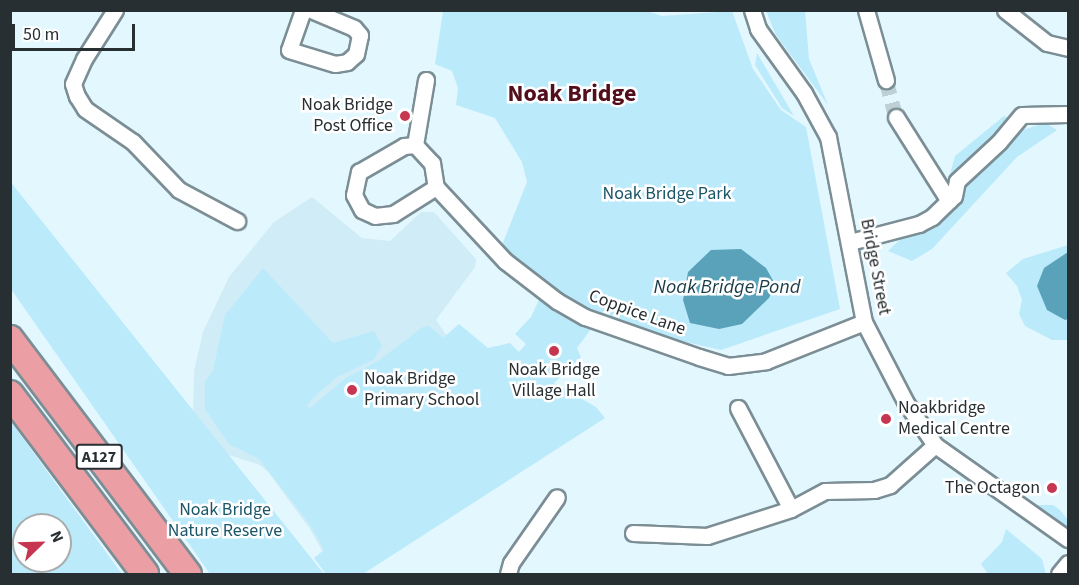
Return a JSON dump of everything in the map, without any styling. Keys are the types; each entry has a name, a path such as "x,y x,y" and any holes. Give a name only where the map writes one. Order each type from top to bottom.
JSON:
{"highway":[{"path":"10,316 98,456"},
{"name":"A127","path":"10,339 188,574"},
{"name":"A127","path":"10,394 146,574"}],"street":[{"path":"115,10 84,58 73,84 85,110 133,142 179,190 237,221"},
{"path":"303,10 289,50 335,64 347,62 356,54 360,35 354,28 311,10"},
{"name":"Bridge Street","path":"752,10 758,29 804,93 828,137 864,322 906,404 935,446 1068,539"},
{"path":"866,10 886,80"},
{"path":"1005,10 1047,43 1068,48"},
{"path":"426,80 415,145 404,146 359,172 354,195 362,210 375,216 399,211 435,187"},
{"path":"850,242 919,224 949,201 957,181 999,142 1022,114 1068,114"},
{"path":"896,117 949,201"},
{"name":"Coppice Lane","path":"415,145 432,163 435,187 505,261 557,301 585,317 728,366 766,361 864,322"},
{"path":"738,408 791,509"},
{"path":"633,533 707,536 791,509 825,491 874,490 890,485 935,446"},
{"path":"507,574 511,563 557,497"},
{"path":"1059,574 1068,563"}],"shaded area":[{"name":"Noak Bridge Primary School","path":"312,197 362,238 390,241 421,212 434,212 476,259 475,267 436,320 451,342 335,574 310,529 268,472 260,465 217,451 193,418 194,371 203,332 229,277 274,222"}],"green space":[{"name":"Noak Bridge Park","path":"644,10 662,16 732,11 753,69 781,110 806,127 840,309 721,350 619,327 609,336 591,329 577,348 581,357 554,383 596,407 605,418 363,574 326,574 314,558 324,550 311,526 259,459 229,444 205,409 205,381 213,371 225,315 263,268 333,343 374,331 382,346 373,360 337,377 314,397 307,406 310,408 346,378 378,361 423,327 429,326 443,338 459,324 488,348 510,343 519,352 526,344 515,334 531,317 544,289 502,245 527,182 522,162 495,118 456,105 458,88 452,71 435,64 443,11"},
{"path":"766,11 805,11 809,59 828,105 776,35"},
{"path":"757,53 794,116 782,108 755,65"},
{"path":"1004,116 1011,119 999,135 949,178 955,156"},
{"path":"1045,123 1057,130 1017,157 932,249 912,261 888,251 904,236 931,226 963,185 1019,131"},
{"name":"Noak Bridge Nature Reserve","path":"10,179 324,574 210,574 11,289"},
{"path":"1068,245 1068,340 1052,340 1025,326 1019,314 1022,300 1017,286 1006,273 1023,259"},
{"path":"10,422 11,422 122,574 11,574"},
{"path":"1036,505 1053,505 1060,510 1068,520 1068,528"},
{"path":"1006,529 1042,559 1046,574 988,574 981,564 1002,542"}],"water":[{"name":"Noak Bridge Pond","path":"741,249 766,268 775,284 769,298 742,324 719,329 690,323 683,300 688,272 711,250"},
{"path":"1068,252 1068,319 1065,320 1047,310 1037,286 1044,268"}],"tunnel":[{"path":"886,80 896,117"}],"place":[{"name":"Noak Bridge Post Office","path":"405,116"},
{"name":"Noak Bridge Village Hall","path":"554,351"},
{"name":"Noak Bridge Primary School","path":"352,390"},
{"name":"Noakbridge Medical Centre","path":"886,419"},
{"name":"The Octagon","path":"1052,488"}],"district":[{"name":"Noak Bridge","path":"572,94"}]}
